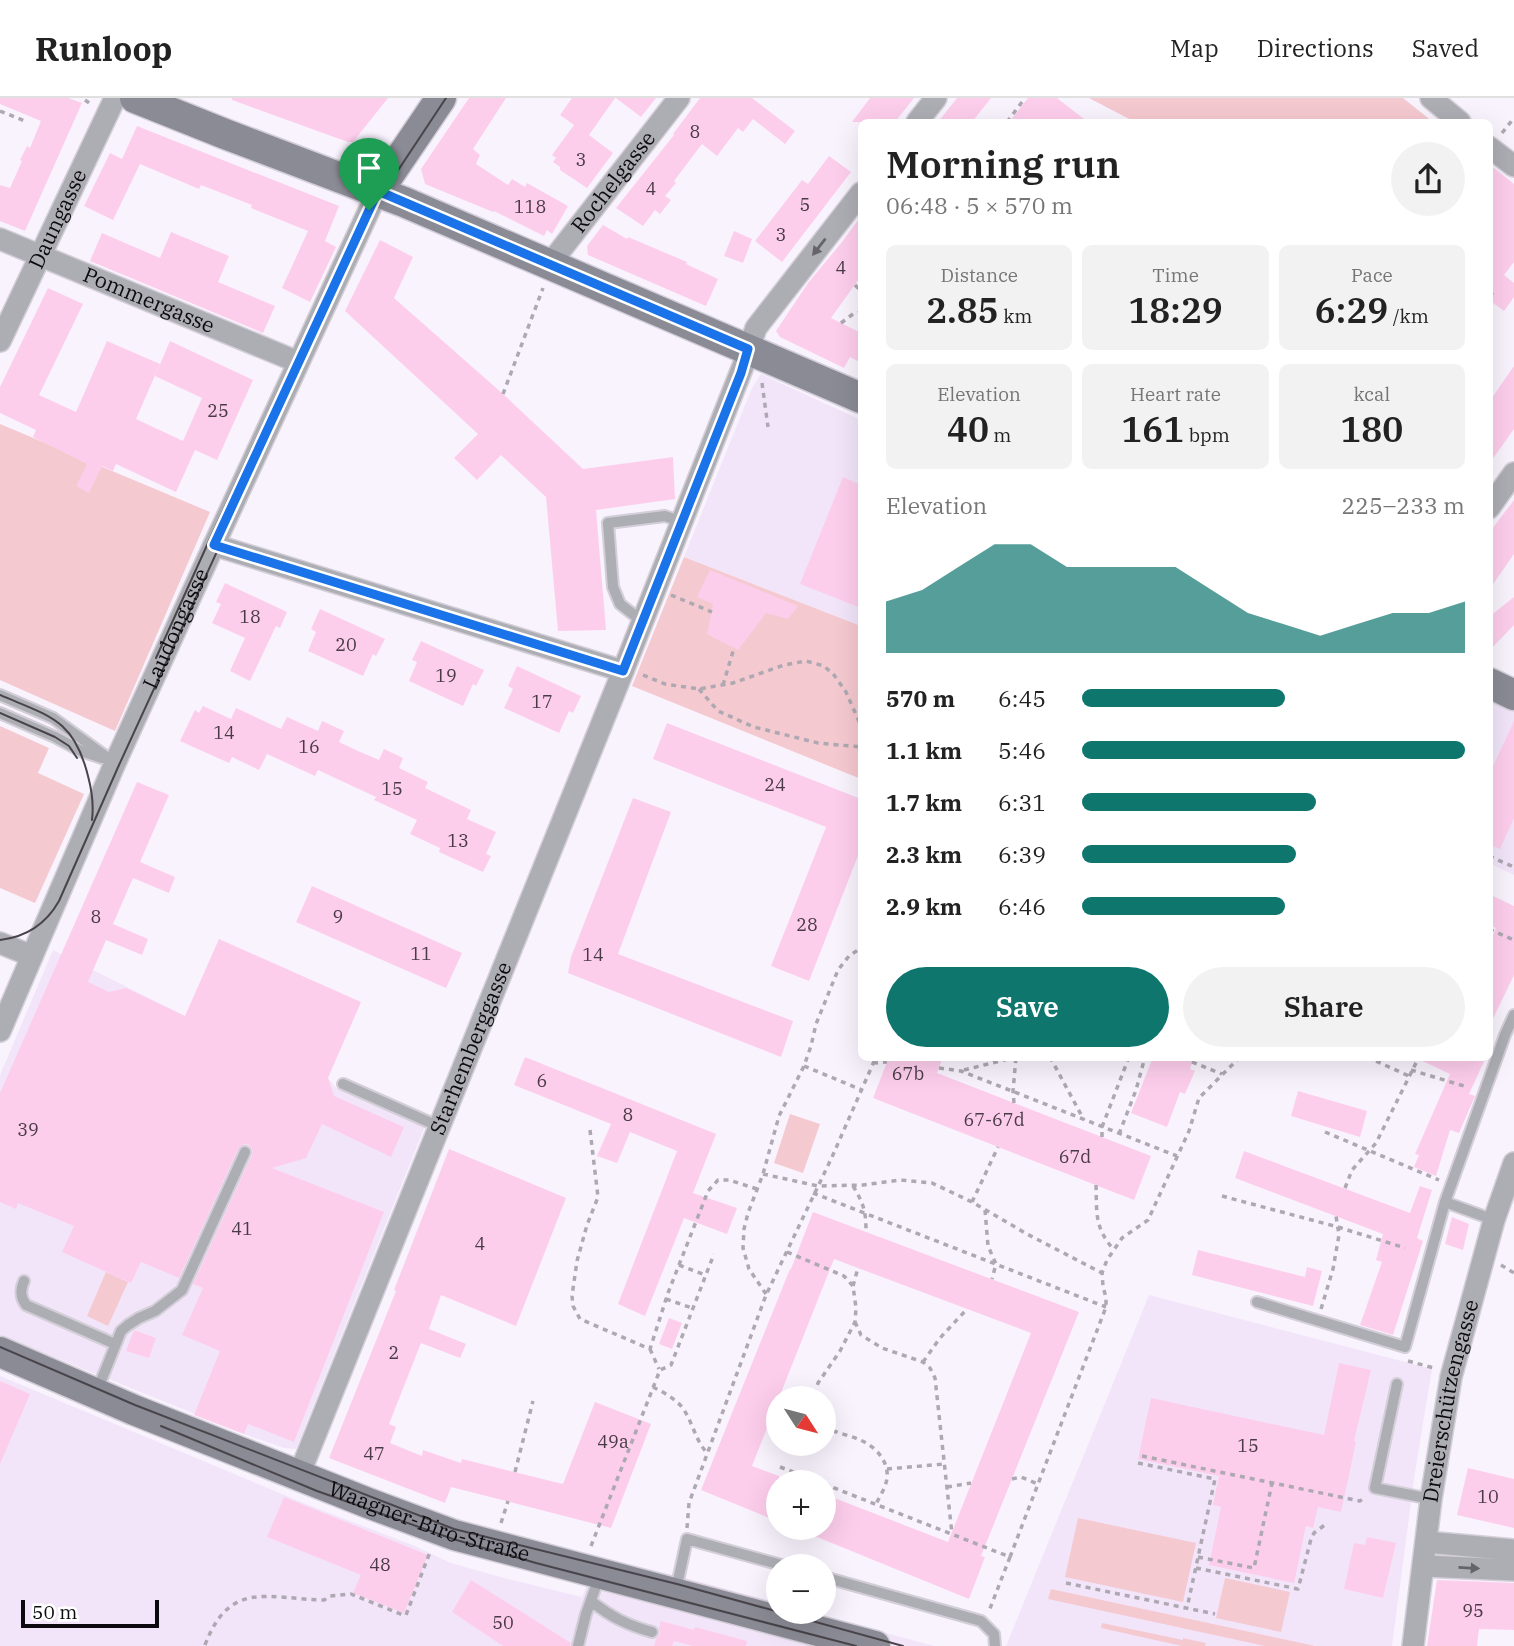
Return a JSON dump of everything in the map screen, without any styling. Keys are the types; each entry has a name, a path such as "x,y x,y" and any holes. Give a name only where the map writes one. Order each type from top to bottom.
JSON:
{"main road":[{"path":"135,98 378,191 547,272 748,349 858,397"},
{"path":"378,191 441,98"},
{"path":"1493,685 1514,695"},
{"name":"Waagner-Biro-Straße","path":"0,1352 96,1394 454,1535 593,1576 676,1593 875,1646"}],"street":[{"name":"Daungasse","path":"0,341 115,98"},
{"name":"Rochelgasse","path":"547,272 679,98"},
{"path":"919,119 936,98"},
{"path":"1431,98 1456,119"},
{"path":"1495,141 1514,166"},
{"name":"Laudongasse","path":"0,1031 115,763 378,191"},
{"name":"Starhemberggasse","path":"299,1475 440,1127 630,672 642,622 741,373 756,328 858,197"},
{"name":"Pommergasse","path":"0,239 298,362"},
{"path":"1493,502 1514,473"},
{"path":"214,545 630,672"},
{"path":"0,943 32,956"},
{"name":"Dreierschützengasse","path":"1413,1646 1451,1377 1494,1220 1514,1163"},
{"path":"1426,1542 1514,1550"},
{"path":"1424,1566 1514,1570"}],"lane":[{"path":"642,622 620,604 612,587 608,523 665,516 682,522"},
{"path":"0,695 52,718 115,763"},
{"path":"0,713 81,751 115,763"},
{"path":"1257,1302 1405,1347 1445,1202 1514,1015"},
{"path":"343,1084 440,1127"},
{"path":"96,1394 121,1331 155,1311 182,1290 245,1153"},
{"path":"1445,1202 1494,1220"},
{"path":"24,1281 21,1299 26,1305 115,1344"},
{"path":"1398,1384 1375,1488 1432,1499"},
{"path":"676,1593 687,1539 766,1561"},
{"path":"593,1576 609,1615 630,1626 652,1632"},
{"path":"578,1646 593,1576"},
{"path":"836,1580 964,1615 984,1624 994,1634 995,1646"}],"path":[{"path":"1009,119 1025,98"},
{"path":"0,111 25,121"},
{"path":"1495,141 1514,118"},
{"path":"503,394 547,272"},
{"path":"855,285 858,288"},
{"path":"841,323 858,313"},
{"path":"762,383 768,427"},
{"path":"669,595 712,612"},
{"path":"723,685 734,648"},
{"path":"630,672 665,684 699,690 806,661 824,666 834,675 846,692 858,719"},
{"path":"699,690 718,711 754,727 818,743 858,747"},
{"path":"1493,858 1514,867"},
{"path":"1493,931 1514,940"},
{"path":"766,1294 749,1269 743,1248 748,1213 763,1174 779,1116 804,1066 816,1024 838,970 849,956 858,950"},
{"path":"961,1071 1000,1061"},
{"path":"1014,1103 1016,1061"},
{"path":"1052,1061 1085,1120"},
{"path":"1102,1137 1102,1127 1127,1061"},
{"path":"1119,1134 1144,1061"},
{"path":"984,1624 1106,1307 1102,1273 1107,1260 1122,1238 1148,1220 1189,1131 1199,1098 1236,1061"},
{"path":"1376,1061 1409,1076"},
{"path":"1345,1188 1352,1170 1376,1143 1417,1061"},
{"path":"687,1539 689,1503 766,1294 873,1063 887,1062"},
{"path":"1192,1062 1222,1074"},
{"path":"804,1066 862,1090"},
{"path":"939,1068 961,1071 1177,1156"},
{"path":"1411,1070 1464,1086"},
{"path":"590,1130 598,1197 577,1261 573,1306 580,1319 650,1349 660,1370"},
{"path":"1325,1132 1451,1185"},
{"path":"972,1202 998,1147"},
{"path":"763,1174 818,1186 853,1186 900,1180 932,1183 1102,1273"},
{"path":"650,1349 666,1299 708,1191 718,1180 729,1180 757,1189"},
{"path":"1096,1185 1100,1228 1103,1238 1114,1250"},
{"path":"853,1186 863,1202 866,1232"},
{"path":"813,1193 1106,1307"},
{"path":"1222,1196 1405,1248"},
{"path":"985,1209 988,1246 996,1264 992,1279"},
{"path":"1318,1320 1333,1269 1339,1236 1336,1216"},
{"path":"786,1252 844,1276 853,1286"},
{"path":"593,1576 653,1387 660,1370 671,1365 713,1254"},
{"path":"1500,1264 1514,1273"},
{"path":"679,1265 705,1275"},
{"path":"817,1386 855,1322 853,1286 858,1268"},
{"path":"666,1299 692,1308"},
{"path":"923,1362 967,1308"},
{"path":"855,1322 861,1335 882,1348 923,1362 935,1378 952,1534"},
{"path":"1408,1361 1436,1368"},
{"path":"653,1387 681,1406 699,1444 708,1453"},
{"path":"516,1472 533,1401"},
{"path":"836,1430 864,1441 878,1451 884,1460 887,1480 876,1504"},
{"path":"1142,1456 1360,1501 1375,1488"},
{"path":"1138,1463 1215,1479 1187,1608"},
{"path":"887,1469 944,1464"},
{"path":"780,1466 790,1470"},
{"path":"1012,1479 1021,1477 1038,1484"},
{"path":"947,1487 971,1483"},
{"path":"1198,1557 1254,1568 1272,1483"},
{"path":"836,1488 1010,1558"},
{"path":"499,1528 508,1501"},
{"path":"1196,1568 1298,1589 1311,1539 1314,1533 1326,1524"},
{"path":"205,1645 221,1614 239,1601 253,1597 324,1600 330,1596 351,1594 406,1615 430,1552"},
{"path":"1066,1583 1215,1614"}],"shaded area":[{"path":"1089,98 1403,98 1429,119 1129,119"},
{"path":"761,374 858,419 858,625 684,557 752,388"},
{"path":"0,424 210,512 115,731 0,680"},
{"path":"684,557 858,625 858,778 632,686"},
{"path":"1493,669 1514,679 1514,875 1493,865"},
{"path":"0,726 49,748 38,773 84,794 35,903 0,888"},
{"path":"53,950 185,1016 328,1078 335,1087 425,1126 296,1449 284,1448 244,1434 0,1335 0,1075"},
{"path":"790,1114 820,1124 803,1173 774,1163"},
{"path":"106,1272 128,1282 108,1326 87,1316"},
{"path":"1149,1295 1432,1369 1415,1472 1392,1646 1006,1646"},
{"path":"0,1376 451,1563 582,1597 598,1557 766,1600 766,1624 836,1624 836,1619 934,1646 0,1646"},
{"path":"1078,1518 1196,1543 1183,1602 1065,1577"},
{"path":"1225,1578 1290,1592 1281,1632 1216,1618"},
{"path":"1051,1589 1315,1646 1265,1646 1048,1599"},
{"path":"1102,1623 1206,1643 1205,1646 1182,1646 1101,1628"}],"building":[{"path":"0,98 68,98 82,103 25,231 0,221 0,185 10,188 22,161 20,160 27,146 30,148 41,121 0,104"},
{"path":"232,98 388,98 353,142 348,142"},
{"path":"469,98 506,98 473,149 480,155 476,164 508,185 512,179 525,187 527,183 568,206 552,234 547,230 544,236 494,211 425,184 421,169"},
{"path":"572,98 615,98 589,135 613,153 587,188 560,170 553,162 556,158 552,155 574,125 560,115"},
{"path":"616,98 656,98 641,117"},
{"path":"700,98 752,98 795,131 785,144 753,119 743,132 738,128 717,156 702,144 665,196 671,200 660,214 655,210 643,226 616,208"},
{"path":"870,98 914,98 897,119 858,119 858,122 852,122"},
{"path":"957,98 991,98 974,119 940,119"},
{"path":"1028,98 1057,98 1084,119 1011,119"},
{"path":"137,126 339,206 325,241 336,247 310,302 282,288 308,231 251,208 252,205 201,185 199,189 140,164 113,220 84,206 110,153 122,159"},
{"path":"829,156 851,172 782,262 755,241 802,180 808,184"},
{"path":"1493,167 1514,184 1514,262 1504,275 1514,283 1514,297 1504,311 1493,303"},
{"path":"858,220 858,280 831,318 858,332 858,361 850,357 844,368 780,337 776,331 808,283"},
{"path":"603,225 627,239 628,237 687,262 686,264 718,279 706,306 588,255 587,246"},
{"path":"734,231 752,239 743,263 724,256"},
{"path":"171,232 229,256 218,282 275,306 263,333 90,261 102,233 160,258"},
{"path":"380,240 413,257 394,298 583,469 673,457 675,499 596,510 606,630 558,631 546,497 501,455 477,480 454,458 478,434 345,311"},
{"path":"48,288 83,304 39,395 76,412 107,341 160,364 136,419 183,441 202,398 155,376 170,341 253,380 217,460 195,450 176,492 116,464 113,471 102,466 89,493 76,486 87,464 33,437 36,430 0,413 0,387"},
{"path":"1514,366 1514,429 1493,458 1493,396"},
{"path":"843,477 858,484 858,607 800,584"},
{"path":"1514,500 1514,554 1493,584 1493,528"},
{"path":"710,570 798,606 788,619 766,613 738,650 707,634 713,604 697,597"},
{"path":"225,583 287,612 280,628 276,626 250,681 230,671 245,638 212,623 221,604 216,602"},
{"path":"1514,597 1514,625 1493,647 1493,614"},
{"path":"320,609 385,639 376,656 373,654 363,676 308,651 316,632 311,629"},
{"path":"421,641 484,670 476,686 473,684 463,706 409,681 417,662 412,660"},
{"path":"517,666 581,696 573,713 569,711 559,733 504,708 513,689 508,686"},
{"path":"203,706 231,719 236,708 281,729 287,717 318,731 322,721 344,731 339,742 358,751 379,760 384,749 403,758 399,768 428,782 425,788 471,810 467,819 496,832 486,854 491,856 483,872 439,852 440,848 410,834 417,820 318,770 315,776 267,754 259,770 232,757 229,763 180,741 195,710 199,713"},
{"path":"1514,721 1514,818 1500,849 1493,846 1493,766"},
{"path":"667,723 858,798 858,856 809,981 771,966 826,827 653,759"},
{"path":"137,782 169,795 140,862 175,877 169,893 133,878 113,924 148,939 142,955 106,940 88,982 109,992 126,988 185,1016 219,939 361,1002 328,1078 334,1096 404,1127 391,1157 322,1124 306,1158 272,1168 384,1212 294,1442 248,1424 244,1434 194,1415 220,1351 182,1335 203,1288 193,1284 252,1155 253,1151 249,1145 244,1144 238,1149 179,1278 141,1262 131,1283 62,1252 74,1226 18,1203 16,1209 0,1202 0,1093"},
{"path":"633,798 671,812 618,954 793,1021 781,1057 568,973 571,957"},
{"path":"312,886 462,953 446,988 296,922"},
{"path":"1493,896 1514,906 1514,975 1493,1019 1493,935 1496,928 1493,927"},
{"path":"525,1057 716,1134 693,1193 737,1208 727,1234 684,1218 645,1316 618,1304 677,1151 630,1132 617,1163 597,1156 611,1124 514,1085"},
{"path":"887,1061 942,1061 937,1073 1151,1156 1134,1200 873,1098"},
{"path":"1151,1061 1193,1061 1190,1069 1195,1071 1185,1094 1180,1092 1167,1127 1131,1113"},
{"path":"1422,1061 1484,1061 1469,1094 1475,1096 1459,1133 1450,1130 1436,1176 1414,1167 1419,1155 1415,1154 1450,1074"},
{"path":"1298,1091 1367,1111 1360,1137 1291,1116"},
{"path":"449,1149 566,1198 516,1326 441,1295 429,1329 466,1344 460,1358 421,1343 389,1424 396,1427 390,1443 422,1456 423,1450 461,1463 462,1459 563,1484 595,1402 651,1424 611,1528 451,1487 445,1503 329,1458"},
{"path":"1244,1151 1410,1213 1420,1186 1432,1190 1417,1238 1423,1241 1393,1335 1360,1325 1382,1262 1376,1260 1383,1234 1235,1178"},
{"path":"813,1212 1079,1312 981,1556 985,1557 969,1599 824,1540 836,1540 836,1499 948,1542 1031,1333 834,1259 784,1386 766,1386 766,1431 752,1466 766,1471 766,1517 701,1490"},
{"path":"1452,1217 1469,1224 1463,1250 1445,1244"},
{"path":"1198,1250 1305,1277 1307,1267 1322,1271 1313,1306 1192,1275"},
{"path":"669,1318 682,1323 672,1349 659,1344"},
{"path":"134,1330 156,1338 149,1358 126,1351"},
{"path":"1339,1363 1371,1370 1341,1512 1318,1507 1313,1528 1306,1526 1294,1583 1209,1565 1221,1507 1213,1505 1219,1476 1138,1459 1151,1398 1324,1435"},
{"path":"0,1381 30,1394 0,1464"},
{"path":"1468,1468 1514,1479 1514,1528 1457,1515"},
{"path":"284,1497 428,1555 404,1613 353,1593 361,1575 267,1537"},
{"path":"1367,1537 1396,1543 1383,1598 1344,1589 1354,1543 1365,1545"},
{"path":"471,1580 571,1643 570,1646 503,1646 452,1612"},
{"path":"1437,1580 1514,1583 1514,1630 1479,1629 1477,1646 1427,1646"},
{"path":"661,1621 747,1641 746,1646 693,1646 674,1641 672,1646 654,1646 660,1634"}],"tram line":[{"path":"0,940 18,936 34,928 48,916 59,901 360,240 383,193 446,98"},
{"path":"156,658 298,350"},
{"path":"0,695 46,715 67,731 75,742 88,776 92,820"},
{"path":"0,713 55,737 69,746 77,758"},
{"path":"0,1347 135,1405 454,1529 677,1584 903,1646"},
{"path":"161,1426 317,1491 453,1539 856,1646"}],"route":[{"path":"378,191 748,349 741,373 623,671 214,545 369,210 378,191"}]}
